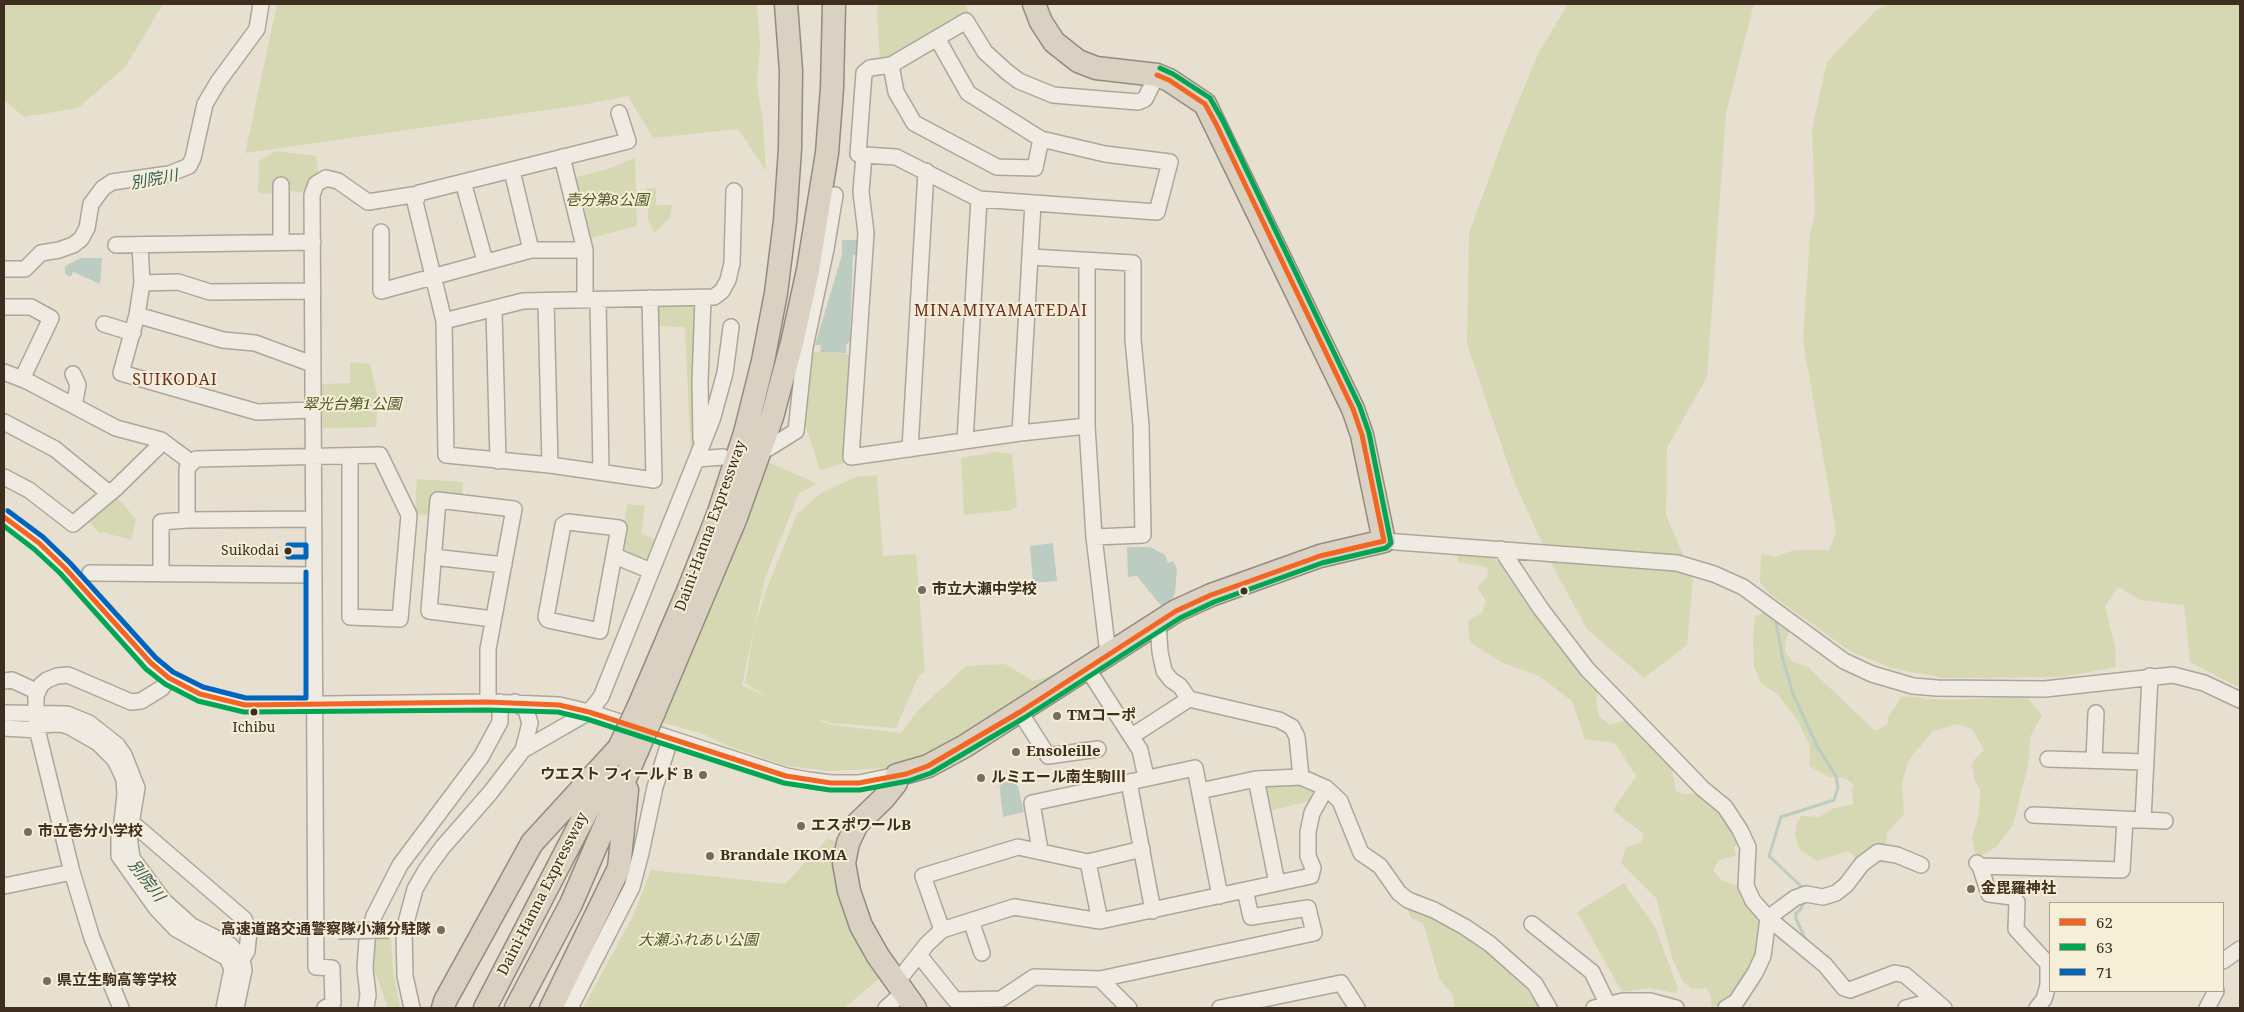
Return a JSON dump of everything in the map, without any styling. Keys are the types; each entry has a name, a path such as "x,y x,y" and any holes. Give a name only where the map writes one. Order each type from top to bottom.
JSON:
{"highway":[{"name":"Daini-Hanna Expressway","path":"516,1008 571,904 646,710 688,591 719,512 745,433 763,361 776,293 785,221 790,149 791,71 786,4"},
{"name":"Daini-Hanna Expressway","path":"646,710 735,520 772,417 792,343 812,251 827,154 832,88 834,4"},
{"path":"906,994 878,956 861,926 849,891 844,863 848,843 857,824 884,798 896,783 897,775 928,766 947,756 1020,712 1176,611 1211,595 1320,556 1384,541 1362,435 1353,409 1206,104 1169,80 1157,75 1096,68 1078,62 1054,42 1041,22 1034,4"},
{"name":"Daini-Hanna Expressway","path":"485,1008 628,756"},
{"path":"443,1008 445,1001 532,843 628,756"},
{"path":"551,1008 619,868 628,756"}],"street":[{"path":"4,269 25,269 41,252 73,246 81,239 87,228 91,204 103,188 112,182 169,174 189,166 194,158 206,104 218,82 257,29 261,4"},
{"path":"936,38 968,93 1041,139 1105,154 1170,162 1157,212 979,199 896,157 858,154 864,73 870,68 891,65 936,38 966,21 986,52 1007,72 1019,81 1053,96 1085,100 1138,102 1145,99 1157,75"},
{"path":"891,65 896,92 914,123 997,167 1035,168 1041,139"},
{"path":"618,113 628,141 419,193 415,202 444,321 446,455 550,465 654,480 650,298"},
{"path":"864,155 861,192 866,233 850,457 1020,433 1087,426"},
{"path":"562,157 585,250 592,299 601,472"},
{"path":"512,171 531,250"},
{"path":"910,448 926,171"},
{"path":"325,1008 333,1003 332,968 316,967 312,195 316,184 326,178 338,181 368,202 412,195 417,198"},
{"path":"463,182 484,261"},
{"path":"281,185 281,242"},
{"path":"444,321 524,301 714,297 728,280 732,263 734,191"},
{"path":"767,448 796,431 805,347 826,249 835,195"},
{"path":"965,441 979,199"},
{"path":"1020,433 1033,203"},
{"path":"381,232 382,291 484,261 531,250 585,250"},
{"path":"116,244 313,242"},
{"path":"140,244 142,282 137,315 121,373 257,412 312,410"},
{"path":"1031,257 1133,263 1132,339 1141,425 1143,535 1094,537"},
{"path":"1087,260 1087,426 1094,537 1104,641 1108,654"},
{"path":"142,282 178,282 210,292 313,291"},
{"path":"699,454 703,298"},
{"path":"546,301 550,465"},
{"path":"4,307 31,307 51,318 22,379"},
{"path":"494,310 498,461"},
{"path":"137,315 223,340 255,343 312,364"},
{"path":"104,324 132,333"},
{"path":"412,1008 397,930 415,889 426,870 523,750 589,712 601,697 712,420 726,373 731,326"},
{"path":"4,372 22,379 116,428 163,442 192,463"},
{"path":"73,374 78,385 74,406"},
{"path":"4,422 55,448 109,493"},
{"path":"4,477 29,490 73,524 163,442"},
{"path":"699,454 723,457"},
{"path":"188,520 187,468 196,459 380,455 409,515 400,619 350,617 350,456"},
{"path":"366,1008 368,995 365,968 367,940 374,916 400,865 481,758 500,722 494,702 488,649 514,509 438,500 429,611 493,619"},
{"path":"4,517 39,543 65,568 151,663 169,678 200,694 245,705 494,702 558,705 589,712 670,740 786,776 831,783 859,783 897,775"},
{"path":"161,574 161,522 314,519"},
{"path":"568,522 618,528 615,556 600,631 548,620 546,617 563,525 568,522"},
{"path":"1384,541 1678,563 1714,574 1743,587 1844,661 1872,674 1913,686 2045,689 2150,676 2173,675 2196,681 2240,700"},
{"path":"1501,549 1541,610 1587,669 1702,789 1725,807 1740,830 1748,847 1746,886 1753,901 1768,918 1824,965 1844,988 1850,990 1895,973 1904,975 1939,1004"},
{"path":"615,556 651,571"},
{"path":"433,557 504,565"},
{"path":"90,573 314,575"},
{"path":"1158,622 1160,652 1164,670 1171,680 1180,686 1189,699 1279,720 1292,727 1297,737 1301,777"},
{"path":"1087,668 1140,750 1146,777"},
{"path":"121,1008 92,938 72,872 36,721 38,692 41,685 47,680 57,676 68,675 131,702 148,698 162,688 169,678"},
{"path":"2143,820 2150,676"},
{"path":"4,681 12,680 38,692"},
{"path":"1132,736 1189,699"},
{"path":"515,702 526,710 530,723 523,750"},
{"path":"1020,712 1048,756 1098,749"},
{"path":"4,713 36,721"},
{"path":"2094,760 2096,713"},
{"path":"4,728 67,714 89,724 117,746 124,755 137,788 127,823 118,834 119,856 156,908 176,929 228,958 232,969 224,1008"},
{"path":"570,1008 632,887 655,787 670,740"},
{"path":"2048,760 2146,762"},
{"path":"1040,850 1032,803 1194,768 1200,790 1220,896"},
{"path":"1200,790 1256,779 1301,777 1326,788 1340,801 1361,853 1380,866 1399,893 1408,900 1434,910 1465,927 1490,944 1535,984 1548,1008"},
{"path":"1256,779 1277,883"},
{"path":"1129,782 1153,910"},
{"path":"886,1008 906,994 919,955 927,944 942,930 1021,906 1073,918 1100,921 1311,876 1313,868 1308,856 1308,832 1312,813 1326,788"},
{"path":"2033,815 2165,821"},
{"path":"2037,1008 2044,999 2048,985 2048,964 2016,929 2017,902 2012,897 1989,894 1978,865 2122,870 2125,820"},
{"path":"127,823 244,919 249,931 247,951 242,959"},
{"path":"127,823 132,858 164,901 192,926 230,946 242,959 244,970 236,1008"},
{"path":"942,930 923,876 1008,848 1040,850 1088,862 1142,850"},
{"path":"1726,1008 1736,1002 1763,956 1768,918 1799,896 1806,894 1823,897 1836,893 1846,886 1862,864 1878,852 1892,853 1921,865"},
{"path":"1088,862 1100,921"},
{"path":"4,886 72,872"},
{"path":"919,955 954,1000 1001,999 1034,977 1100,979 1314,933 1308,908 1251,917 1245,890"},
{"path":"971,921 982,953"},
{"path":"1532,924 1592,972 1601,1007 1623,1001 1650,1001 1676,1008"},
{"path":"317,931 397,930"},
{"path":"2224,960 2240,949"},
{"path":"1100,979 1129,1008"},
{"path":"1220,1008 1341,983 1357,1008"},
{"path":"2207,1008 2215,992"},
{"path":"1906,1008 1939,1004"}],"green space":[{"path":"4,4 163,4 126,66 78,108 24,117 4,100"},
{"path":"277,4 757,4 760,47 757,85 763,121 766,171 738,129 653,138 628,96 582,105 245,153"},
{"path":"879,4 966,4 969,14 880,63 877,8"},
{"path":"1568,4 1754,4 1726,113 1707,377 1667,448 1666,515 1693,578 1687,645 1644,678 1587,629 1550,561 1513,479 1467,344 1469,233 1509,124 1539,52"},
{"path":"1889,4 2240,4 2240,688 2190,662 2184,605 2140,600 2118,587 2105,607 2115,646 2116,667 2061,677 1944,678 1891,668 1850,651 1770,594 1760,582 1761,554 1775,557 1794,550 1829,550 1836,532 1803,340 1810,235 1815,211 1812,129 1827,62 1876,10"},
{"path":"276,151 316,156 318,174 307,192 287,191 288,181 276,181 275,194 258,193 259,161"},
{"name":"壱分第8公園","path":"635,158 637,226 586,239 572,178 611,168"},
{"path":"647,188 656,188 656,205 672,205 670,218 654,233 648,219"},
{"path":"660,302 698,305 696,445 691,456 685,327 655,326 655,307"},
{"path":"813,352 854,354 848,462 820,470 803,418"},
{"name":"翠光台第1公園","path":"350,362 370,364 378,398 376,427 323,428 322,384 350,383"},
{"path":"996,452 1012,454 1017,506 1011,510 964,515 961,458"},
{"path":"763,460 818,484 799,493 765,578 742,685 771,699 745,683 755,626 765,593 797,514 821,493 856,477 877,475 883,556 916,554 925,671 919,675 896,728 831,723 812,718 831,725 901,733 917,711 966,666 1005,664 1033,681 1052,675 948,744 890,768 828,771 783,765 726,745 706,735 662,722"},
{"path":"417,479 463,482 462,498 432,515 415,514"},
{"path":"115,495 136,519 131,540 102,532 99,533 87,519"},
{"path":"627,504 645,506 641,533 655,540 647,558 641,560 624,553 621,547"},
{"path":"1458,552 1494,556 1497,562 1504,564 1598,688 1596,702 1599,716 1610,725 1629,719 1671,763 1676,791 1684,794 1700,793 1731,826 1740,843 1734,847 1736,856 1719,860 1713,870 1721,880 1738,886 1760,923 1760,937 1758,951 1735,994 1720,1006 1711,1006 1711,997 1706,988 1692,989 1683,982 1673,960 1656,898 1621,863 1626,847 1641,843 1644,834 1613,810 1636,776 1615,743 1585,739 1572,701 1539,676 1501,662 1474,645 1469,639 1468,621 1482,613 1486,601 1477,587 1488,576 1487,567 1458,562"},
{"path":"1764,613 1777,618 1789,631 1785,643 1785,652 1793,662 1808,667 1875,731 1888,724 1888,718 1902,696 1945,700 2027,697 2042,715 2031,735 2028,765 2013,825 1996,847 1977,859 1972,838 1979,814 1980,790 1975,781 1972,767 1974,760 1984,750 1972,729 1957,724 1933,731 1908,761 1902,783 1904,814 1887,833 1886,847 1864,857 1856,858 1848,851 1818,861 1800,850 1795,835 1797,823 1801,816 1819,817 1832,809 1853,804 1852,791 1854,785 1845,778 1829,777 1809,766 1810,746 1798,721 1778,695 1761,683 1754,666 1753,640 1755,616"},
{"path":"1302,782 1317,788 1315,800 1268,811 1263,791 1268,785"},
{"name":"大瀬ふれあい公園","path":"828,838 841,845 885,974 844,1008 583,1008 634,914 651,870 785,884"},
{"path":"1624,883 1655,927 1678,988 1675,993 1649,988 1622,992 1577,912"},
{"path":"1410,906 1471,934 1518,976 1539,1008 1455,1008 1453,995 1439,978 1423,923 1411,918 1407,909"},
{"path":"384,937 391,939 393,970 400,1008 388,1008 374,968 375,941"}],"shaded area":[{"path":"842,240 859,240 859,255 853,255 850,341 846,345 846,353 820,352 821,345 815,345 842,255"},
{"path":"81,258 102,258 100,284 73,272 71,277 65,274 65,266"},
{"path":"1053,543 1057,581 1033,583 1030,546"},
{"path":"1127,547 1150,547 1165,555 1168,563 1173,561 1177,569 1175,593 1171,602 1162,607 1137,576 1128,577"},
{"path":"1016,778 1024,812 1003,817 999,781"}],"waterway":[{"path":"1776,622 1782,656 1793,694 1817,746 1836,776 1838,788 1834,800 1781,817 1769,856 1804,889"},
{"path":"1805,900 1800,910 1796,913 1796,919 1806,940"}],"transit line":[{"name":"63","path":"4,526 34,549 60,573 146,669 165,684 198,701 244,712 488,710 558,712 587,719 784,783 830,790 860,790 908,781 931,773 1024,718 1180,618 1214,602 1322,563 1386,548 1391,543 1369,433 1360,407 1223,121 1210,98 1173,74 1160,68"},
{"name":"62","path":"4,517 39,543 65,568 151,663 169,678 200,694 245,705 488,702 559,705 589,712 786,776 831,783 859,783 906,774 928,766 1020,712 1176,611 1211,595 1320,556 1384,541 1362,435 1353,409 1216,124 1205,104 1169,80 1157,75"},
{"name":"71","path":"8,511 43,537 70,563 156,658 173,672 203,687 246,698 306,698 306,572"},
{"name":"71","path":"288,545 306,545 306,557 288,557 288,545"}],"place":[{"name":"Suikodai","path":"288,551"},
{"name":"市立大瀬中学校","path":"922,590"},
{"name":"Ichibu","path":"254,712"},
{"name":"TMコーポ","path":"1057,716"},
{"name":"Ensoleille","path":"1016,752"},
{"name":"ウエスト フィールド B","path":"703,775"},
{"name":"ルミエール南生駒Ⅲ","path":"981,778"},
{"name":"エスポワールB","path":"801,826"},
{"name":"市立壱分小学校","path":"28,832"},
{"name":"Brandale IKOMA","path":"710,856"},
{"name":"金毘羅神社","path":"1971,889"},
{"name":"高速道路交通警察隊小瀬分駐隊","path":"441,930"},
{"name":"県立生駒高等学校","path":"47,981"}],"district":[{"name":"MINAMIYAMATEDAI","path":"1001,311"},
{"name":"SUIKODAI","path":"175,380"}],"water label":[{"name":"別院川","path":"154,180"},
{"name":"別院川","path":"146,881"}]}
